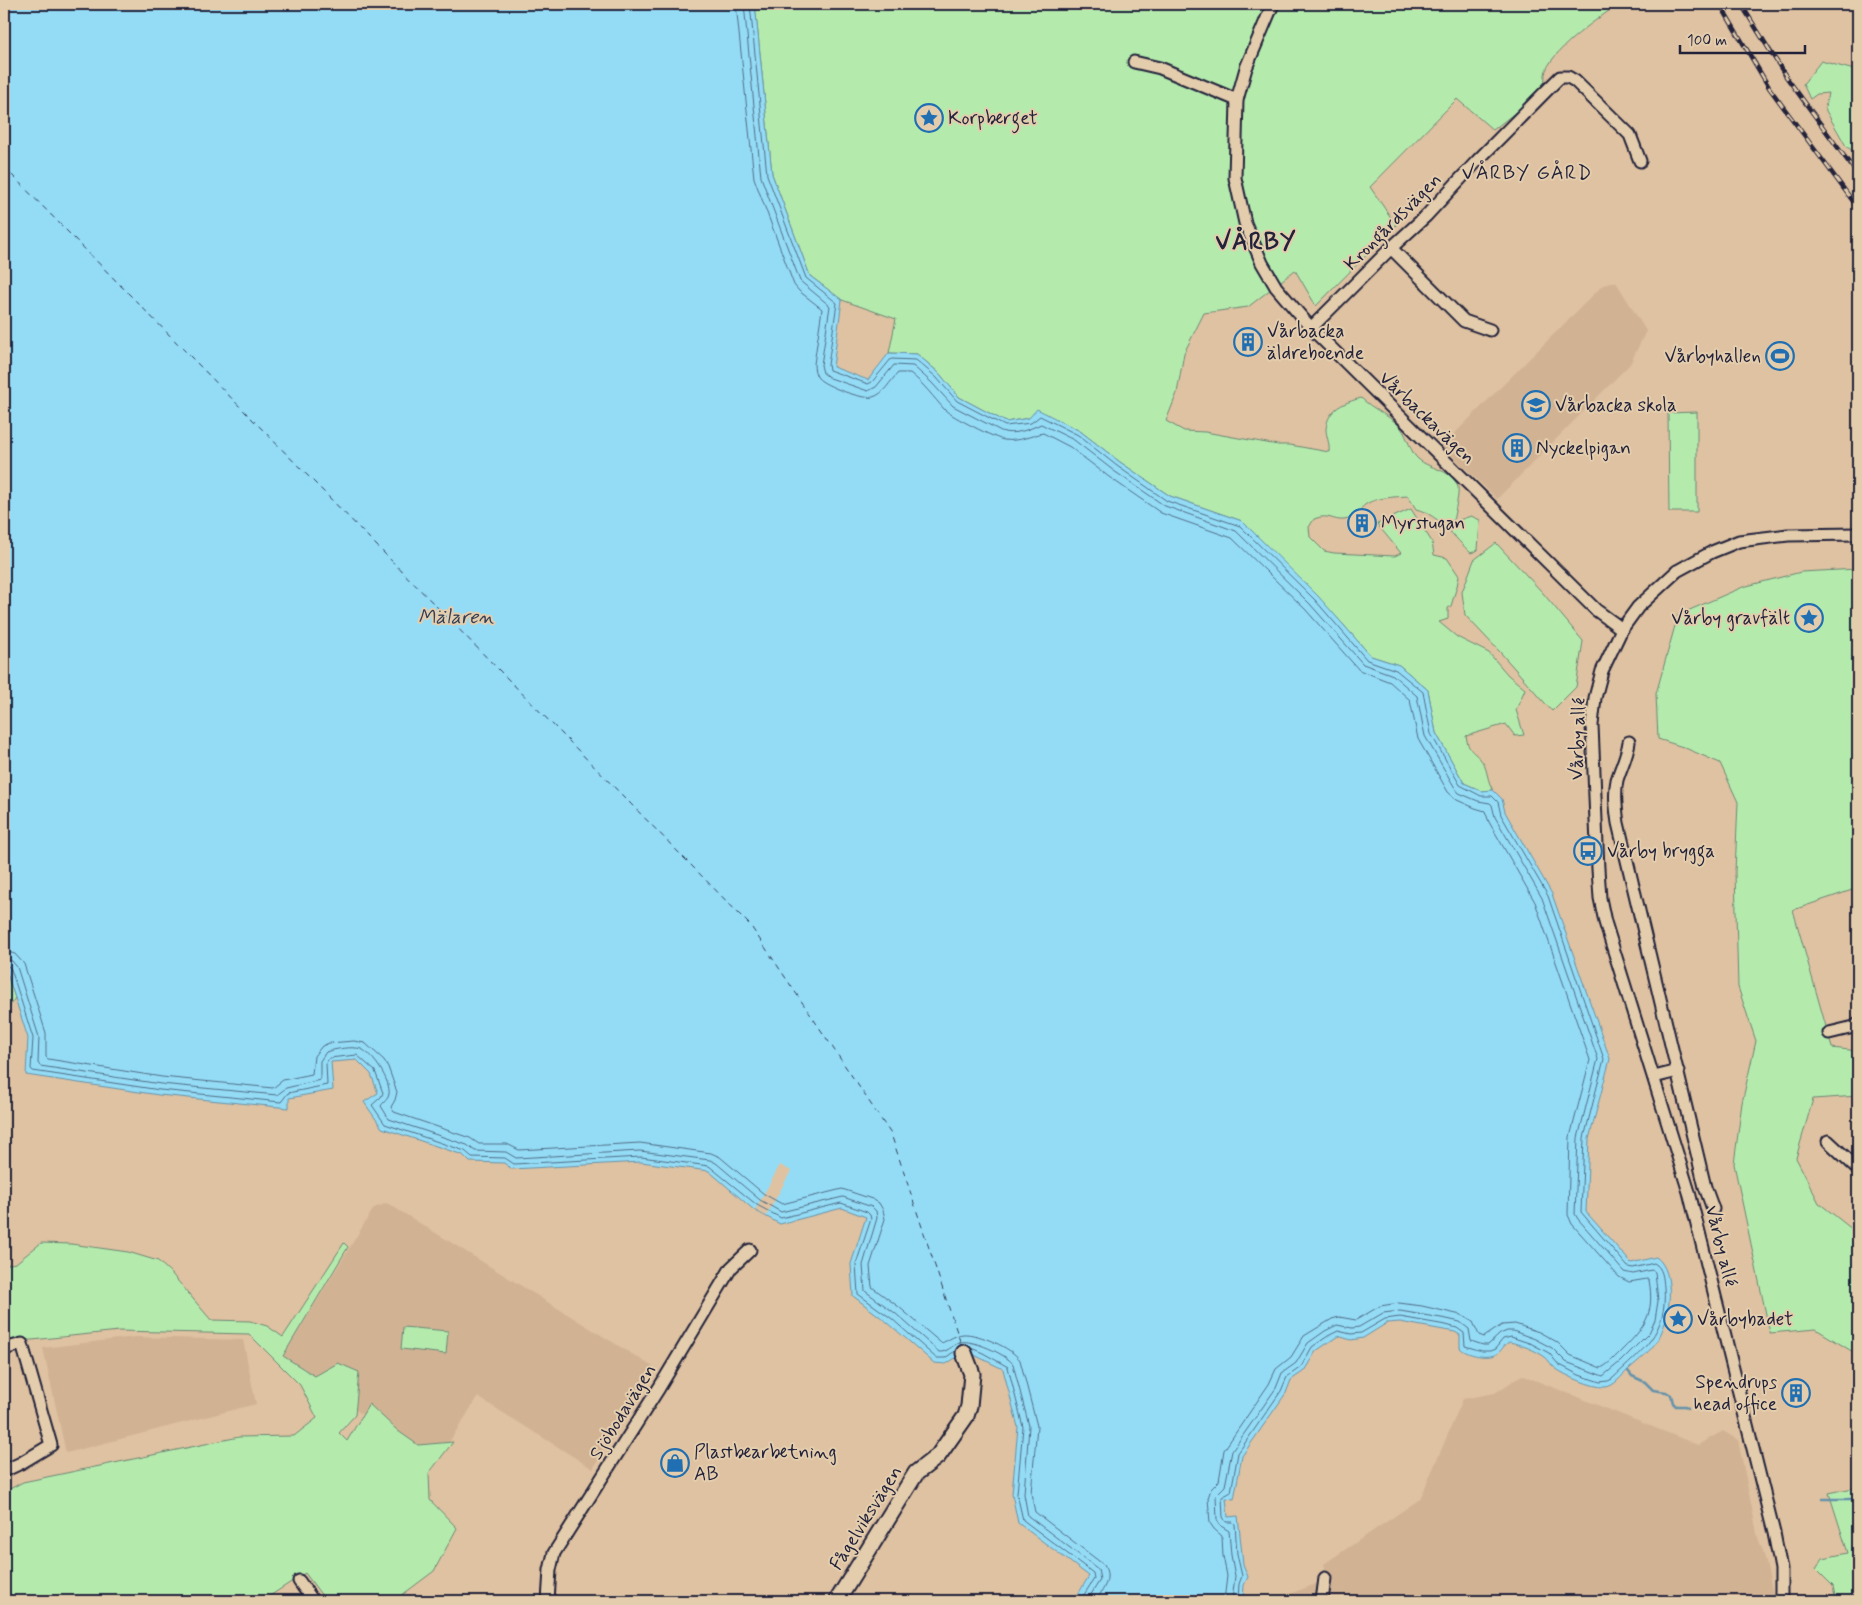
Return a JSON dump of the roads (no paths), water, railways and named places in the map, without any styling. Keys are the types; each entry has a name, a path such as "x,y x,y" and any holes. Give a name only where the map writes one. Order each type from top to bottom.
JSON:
{"main road":[{"name":"Fågelviksvägen","path":"837,1601 916,1474 938,1456 966,1416 969,1406 972,1374 964,1353"}],"street":[{"name":"Vårbackavägen","path":"1273,4 1246,68 1237,100 1235,178 1245,223 1262,263 1276,287 1311,328 1596,610 1622,629"},
{"path":"1134,62 1160,68 1237,100"},
{"name":"Krongårdsvägen","path":"1311,328 1426,216 1560,77 1568,76 1575,81 1630,135 1640,161"},
{"path":"1391,248 1464,321 1490,330"},
{"name":"Vårby allé","path":"1781,1601 1781,1569 1768,1504 1689,1192 1605,922 1600,898 1595,825 1592,725 1595,698 1605,665 1622,629 1638,607 1677,571 1721,548 1739,541 1788,535 1858,534"},
{"name":"Vårby allé","path":"1629,742 1627,754 1617,781 1615,803 1618,824 1706,1187 1713,1209"},
{"path":"1595,825 1618,824"},
{"path":"1829,1032 1854,1027 1858,1024"},
{"path":"1654,1078 1678,1071"},
{"path":"1828,1142 1858,1169"},
{"name":"Sjöbodavägen","path":"548,1601 550,1570 554,1553 659,1388 731,1268 750,1250"},
{"path":"4,1349 22,1344 52,1445 4,1471"},
{"path":"1322,1601 1325,1578"},
{"path":"299,1581 313,1601"}],"water":[{"name":"Mälaren","path":"4,4 755,4 772,174 810,276 842,300 833,367 868,380 889,353 917,354 939,373 959,397 1006,422 1029,418 1037,409 1080,431 1120,462 1170,496 1242,521 1318,596 1371,656 1399,665 1428,690 1436,733 1464,783 1482,791 1493,790 1502,799 1505,812 1552,894 1610,1059 1589,1139 1586,1212 1631,1263 1656,1257 1663,1264 1669,1285 1668,1309 1662,1331 1652,1347 1615,1383 1600,1387 1559,1371 1541,1354 1510,1342 1494,1355 1478,1356 1463,1351 1460,1348 1460,1335 1455,1332 1400,1322 1387,1323 1363,1338 1351,1340 1338,1336 1316,1351 1304,1371 1291,1380 1286,1393 1242,1456 1234,1499 1226,1498 1228,1517 1238,1516 1243,1564 1248,1577 1244,1585 1243,1601 1074,1601 1089,1576 1018,1523 1012,1494 1018,1427 1003,1369 970,1353 960,1355 946,1364 934,1363 887,1322 853,1296 851,1264 866,1217 842,1208 780,1224 754,1210 709,1171 641,1162 512,1169 504,1163 470,1162 463,1155 382,1128 364,1102 378,1093 371,1074 357,1060 331,1062 333,1090 289,1098 289,1108 159,1095 26,1075 28,1038 4,964"}],"waterway":[{"path":"1628,1371 1632,1376 1645,1382 1653,1390 1666,1392 1671,1395 1676,1406 1688,1408"},
{"path":"1822,1499 1858,1499"}],"railway":[{"path":"1720,4 1770,89 1858,208"},
{"path":"1741,4 1787,78 1858,175"}],"place":[{"name":"Korpberget","path":"929,118"},
{"name":"Vårbacka äldreboende","path":"1248,342"},
{"name":"Vårbyhallen","path":"1780,356"},
{"name":"Vårbacka skola","path":"1536,405"},
{"name":"Nyckelpigan","path":"1517,448"},
{"name":"Myrstugan","path":"1362,523"},
{"name":"Vårby gravfält","path":"1809,618"},
{"name":"Vårby brygga","path":"1588,851"},
{"name":"Vårbybadet","path":"1678,1319"},
{"name":"Spendrups head office","path":"1796,1393"},
{"name":"Plastbearbetning AB","path":"675,1463"}],"district":[{"name":"VÅRBY GÅRD","path":"1527,173"},
{"name":"VÅRBY","path":"1256,242"}]}
